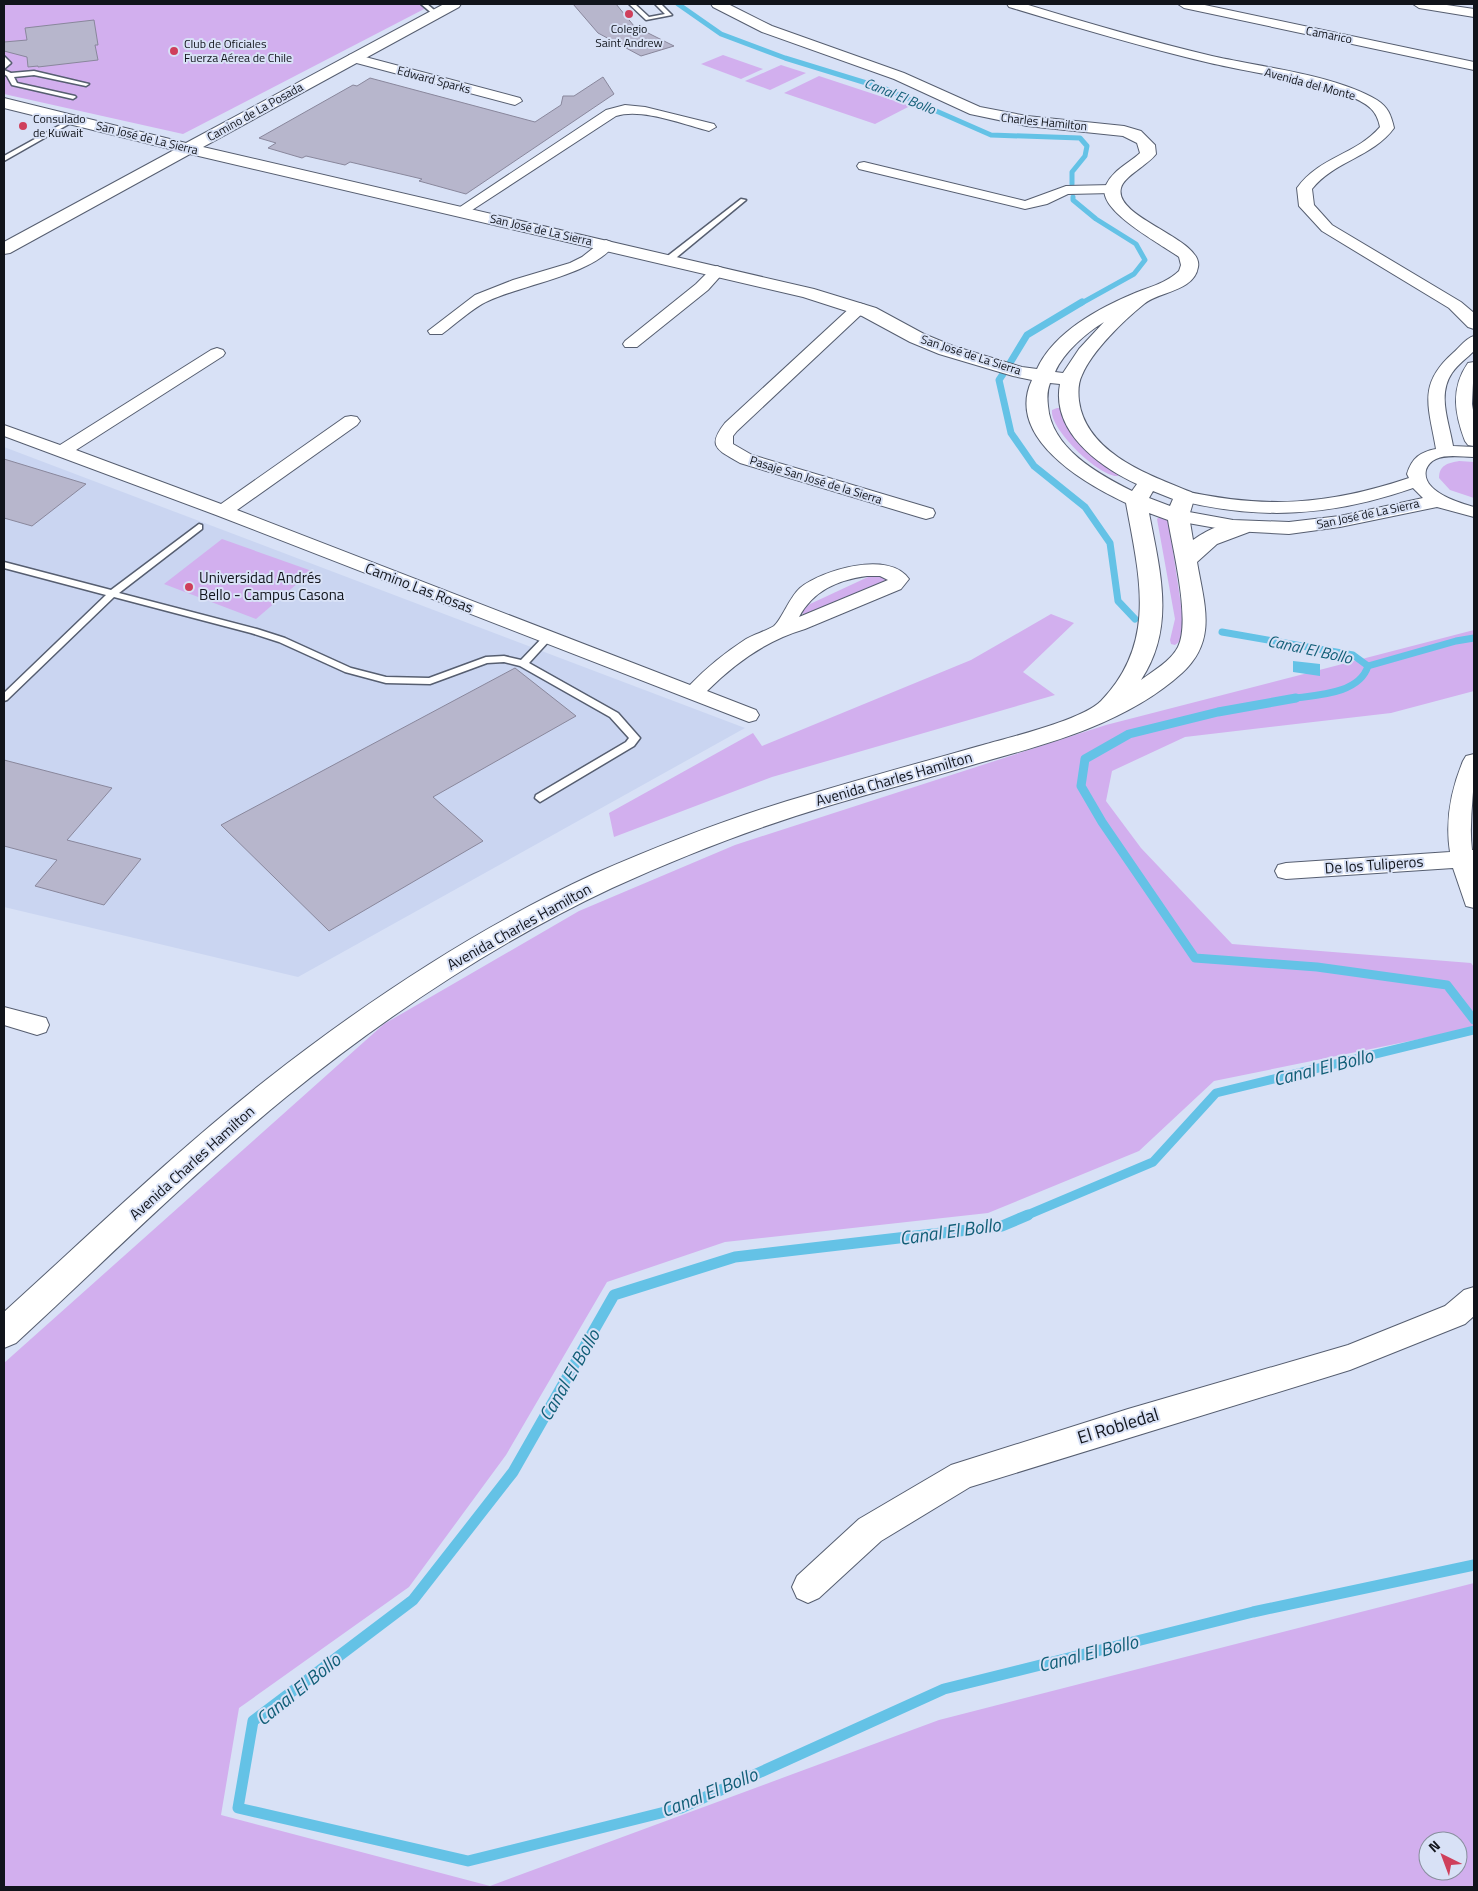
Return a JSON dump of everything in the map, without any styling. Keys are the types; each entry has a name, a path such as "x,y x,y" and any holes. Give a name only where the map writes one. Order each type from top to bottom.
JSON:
{"street":[{"name":"Camino de La Posada","path":"4,249 354,58 430,9 454,4"},
{"name":"Charles Hamilton","path":"718,4 767,29 899,76 976,111 1027,121 1110,129 1134,134 1147,145 1148,154 1119,179 1112,189"},
{"name":"Avenida del Monte","path":"1013,4 1168,49 1336,88 1372,103 1387,118 1386,131 1372,143 1316,173 1306,185 1304,192 1307,207 1318,221 1327,228 1455,305 1474,324"},
{"name":"Camarico","path":"1184,4 1474,66"},
{"path":"1419,4 1474,13"},
{"name":"Edward Sparks","path":"354,58 515,101"},
{"name":"San José de La Sierra","path":"4,103 808,293 859,308 917,338 946,350 1040,377 1070,380"},
{"path":"461,211 611,113 626,109 645,111 709,127"},
{"path":"864,166 1025,204 1042,201 1066,190 1112,189 1112,196 1123,212 1186,254 1190,261 1187,274 1180,280 1104,314 1085,326 1048,362 1040,377 1035,400 1036,414 1041,427 1052,442 1088,475 1136,501 1181,506"},
{"path":"436,330 481,298 519,283 575,266 587,260 606,245"},
{"path":"630,344 702,287 717,271"},
{"path":"1137,300 1101,334 1078,362 1068,388 1070,411 1083,435 1094,447 1120,467 1148,482 1181,506"},
{"name":"Pasaje San José de la Sierra","path":"859,308 731,427 724,436 724,446 746,459 926,513"},
{"path":"1445,452 1436,406 1437,387 1444,372 1474,341"},
{"path":"61,452 217,353"},
{"path":"1474,367 1462,402 1474,441"},
{"path":"223,511 350,420"},
{"name":"Camino Las Rosas","path":"4,430 223,511 750,715"},
{"path":"1474,452 1445,452 1422,460 1416,469 1417,480 1424,491 1439,501 1455,508 1474,512"},
{"name":"San José de La Sierra","path":"1181,506 1266,510 1299,509 1352,499 1417,480"},
{"path":"1136,501 1148,482"},
{"name":"Avenida Charles Hamilton","path":"1107,710 1137,665 1145,650 1148,634 1151,611 1147,566 1136,501"},
{"name":"San José de La Sierra","path":"1181,506 1241,527 1267,528 1324,525 1421,503 1439,501"},
{"name":"Avenida Charles Hamilton","path":"4,1333 217,1139 277,1088 389,1004 492,938 602,882 710,836 807,804 1042,737 1085,721 1126,701 1160,679 1174,668 1189,648 1195,629 1185,563 1181,506"},
{"path":"1185,563 1195,549 1207,540 1241,527"},
{"path":"693,694 722,665 783,628 798,625 894,585 899,579 895,574 888,571 872,569 854,571 823,583 808,590 800,599 783,628"},
{"path":"1474,761 1465,784 1458,823 1468,858 1474,900"},
{"name":"De los Tuliperos","path":"1286,871 1468,858"},
{"path":"4,1016 37,1025"},
{"name":"El Robledal","path":"808,1587 870,1530 962,1475 1350,1357 1468,1310"}],"lane":[{"path":"632,4 648,19 668,15 658,4"},
{"path":"4,58 8,63 4,67"},
{"path":"7,74 34,73 86,84"},
{"path":"7,74 14,84 73,97"},
{"path":"4,159 73,120"},
{"path":"668,260 743,200"},
{"path":"4,698 113,594 199,527"},
{"path":"4,565 264,634 282,640 348,670 386,680 430,681 486,660 504,659 523,664 614,715 635,738 630,744 540,798"},
{"path":"523,664 547,638"}],"shaded area":[{"name":"Club de Oficiales Fuerza Aérea de Chile","path":"4,4 419,4 428,7 183,134 4,94"},
{"path":"723,55 763,69 741,79 701,64"},
{"path":"781,65 806,73 770,90 745,81"},
{"path":"819,76 910,106 875,124 784,93"},
{"path":"1062,408 1119,472 1118,476 1110,475 1088,461 1067,440 1053,418 1052,410"},
{"name":"Universidad Andrés Bello - Campus Casona","path":"4,447 745,728 298,977 4,907"},
{"path":"1459,461 1474,462 1474,498 1450,490 1439,478 1442,467"},
{"path":"1159,517 1168,518 1183,618 1181,637 1175,645 1171,644 1170,640 1175,619 1157,519"},
{"path":"222,539 312,571 256,619 164,584"},
{"path":"868,577 887,577 883,584 804,616 802,611 810,604"},
{"path":"1051,614 1074,623 1023,672 1055,695 772,777 614,837 609,813 753,733 762,746 971,660"},
{"path":"1474,630 1474,691 1391,713 1185,737 1112,771 1106,801 1141,848 1232,944 1471,963 1474,967 1474,1028 1214,1081 1139,1151 988,1213 725,1242 607,1282 506,1455 409,1587 239,1708 221,1815 490,1886 939,1720 1474,1583 1474,1887 4,1887 4,1363 384,1024 579,911 735,845 1106,725"}],"water":[{"path":"1293,661 1320,664 1320,676 1293,672"}],"building":[{"path":"573,4 616,4 634,26 674,46 641,56 598,33"},
{"path":"94,20 98,60 28,67 27,57 4,51 4,42 27,40 25,28"},
{"path":"603,77 614,94 466,194 419,181 422,179 350,162 345,165 306,156 302,158 268,148 276,143 259,138 353,85 357,86 370,78 535,122 561,105 563,96 574,96"},
{"path":"4,459 86,484 32,526 4,518"},
{"path":"515,668 576,716 433,797 483,841 329,931 221,825"},
{"path":"4,760 112,788 67,840 141,859 104,905 35,886 57,860 4,846"}],"waterway":[{"name":"Canal El Bollo","path":"678,4 721,34 785,58 886,89 991,135 1080,138 1087,146 1085,156 1072,172 1072,184"},
{"name":"Canal El Bollo","path":"1073,197 1073,200 1096,219 1136,244 1145,260 1134,274 1080,304"},
{"name":"Canal El Bollo","path":"1010,363 1027,335 1082,302"},
{"name":"Canal El Bollo","path":"1003,374 999,380 1011,433 1034,466 1085,507 1110,543 1118,601 1135,619"},
{"name":"Canal El Bollo","path":"1222,632 1353,655 1368,666"},
{"path":"1368,666 1456,641 1474,638"},
{"name":"Canal El Bollo","path":"1289,699 1335,692 1346,688 1363,676 1368,666"},
{"name":"Canal El Bollo","path":"1296,698 1218,712 1129,734 1085,759 1081,786 1102,822 1195,958 1317,967 1447,985 1474,1020"},
{"name":"Canal El Bollo","path":"1025,1216 1153,1162 1216,1093 1474,1030"},
{"name":"Canal El Bollo","path":"1028,1215 1002,1226 735,1257 614,1295 513,1472 413,1600 253,1721 238,1808 468,1861 681,1808 944,1689 1253,1612 1474,1565"}],"place":[{"name":"Colegio Saint Andrew","path":"629,14"},
{"name":"Club de Oficiales Fuerza Aérea de Chile","path":"174,51"},
{"name":"Consulado de Kuwait","path":"23,126"},
{"name":"Universidad Andrés Bello - Campus Casona","path":"189,587"}]}
